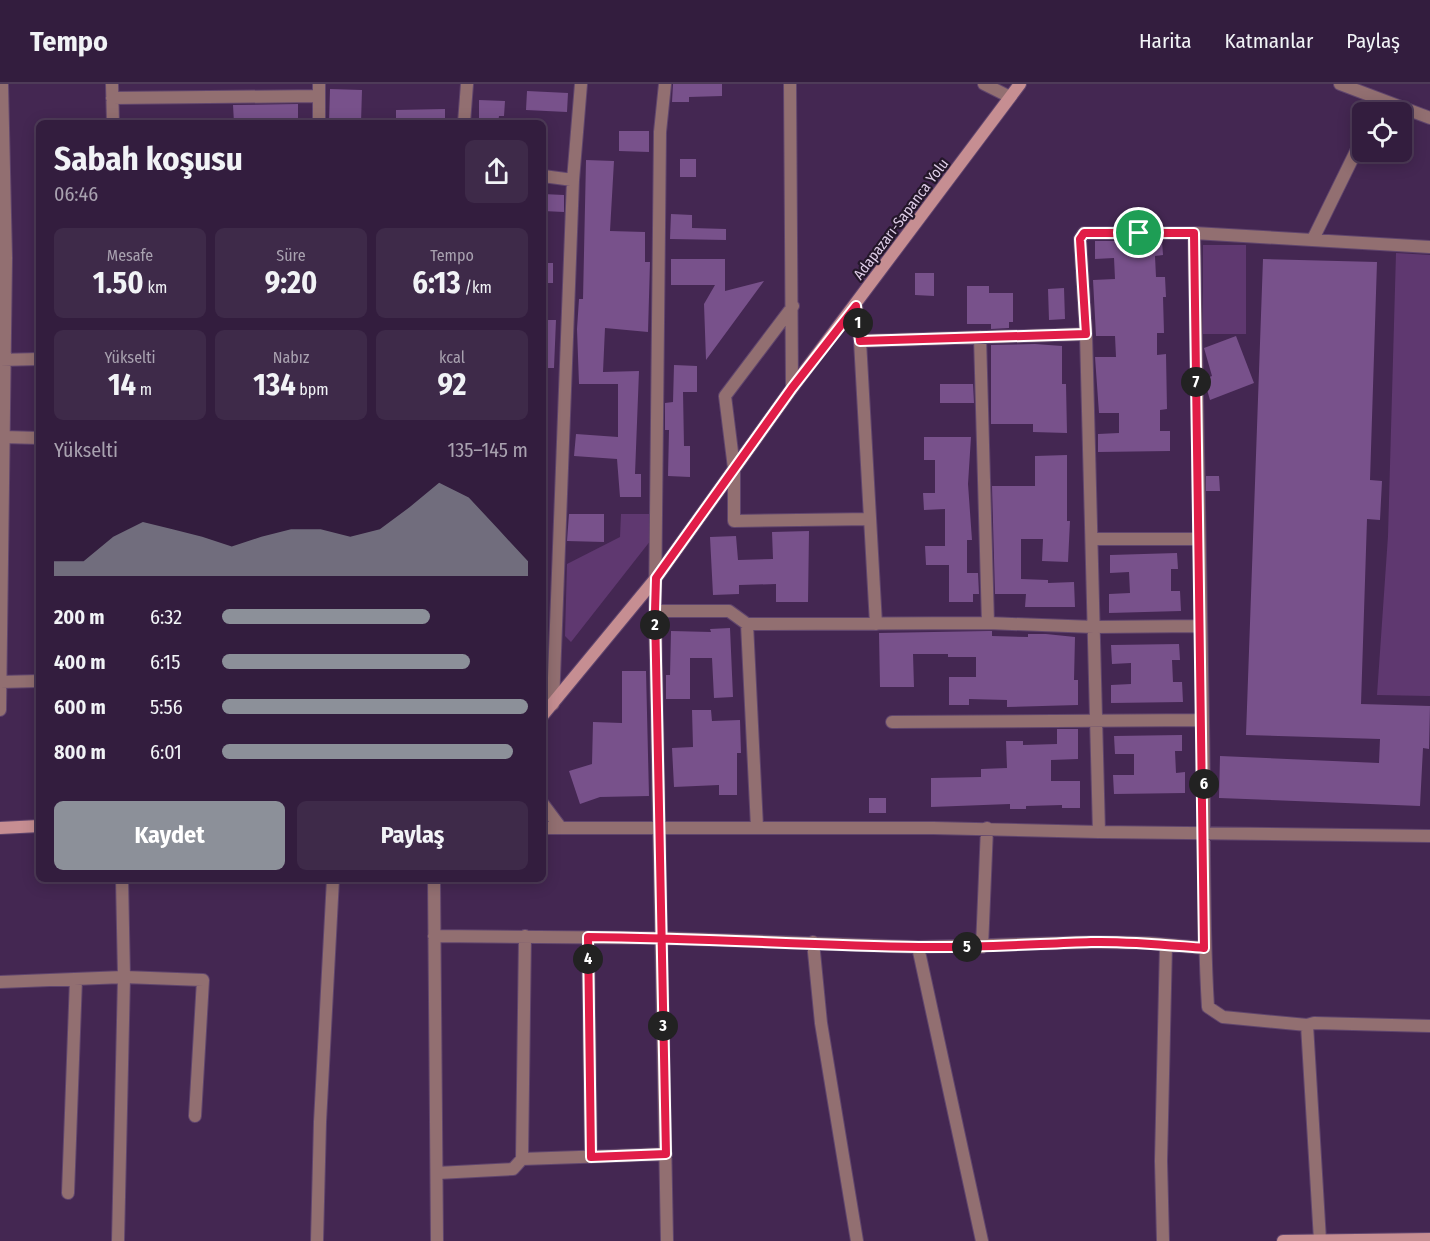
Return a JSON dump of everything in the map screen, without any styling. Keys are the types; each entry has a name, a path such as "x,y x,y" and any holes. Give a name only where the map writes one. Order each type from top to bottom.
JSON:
{"main road":[{"name":"Adapazarı-Sapanca Yolu","path":"546,712 656,578 792,388 856,306 1020,84"},
{"path":"0,828 36,826"},
{"path":"1283,1241 1430,1239"}],"street":[{"path":"0,710 6,258 2,84"},
{"path":"112,84 113,120"},
{"path":"464,120 467,84"},
{"path":"553,704 549,595 573,180 581,84"},
{"path":"664,84 660,132 655,423 655,611 668,1241"},
{"path":"789,84 793,306 792,388"},
{"path":"984,84 1010,98"},
{"path":"1340,84 1430,118"},
{"path":"112,98 319,90 319,120"},
{"path":"1312,239 1352,159"},
{"path":"546,176 573,180"},
{"path":"1099,832 1098,722 1086,334 1080,239 1084,233 1194,233 1430,247"},
{"path":"1194,233 1197,539 1203,720 1204,948 1208,1007 1223,1017 1307,1025 1314,1023 1430,1026"},
{"path":"793,306 725,396 734,468 735,521 870,519"},
{"path":"856,306 876,624"},
{"path":"860,341 1086,334"},
{"path":"980,337 988,622"},
{"path":"3,360 36,359"},
{"path":"4,438 36,438"},
{"path":"1092,539 1197,539"},
{"path":"655,611 729,611 747,624 988,622 1095,627 1199,626"},
{"path":"747,624 757,827"},
{"path":"1,682 36,681"},
{"path":"892,722 1203,720"},
{"path":"546,808 561,828"},
{"path":"546,828 659,826 987,828 1203,834 1430,836"},
{"path":"982,947 987,828"},
{"path":"118,1241 124,977 122,882"},
{"path":"317,1241 320,1122 333,882"},
{"path":"434,882 437,1241"},
{"path":"434,936 661,938 918,947 982,947 1093,942 1204,948"},
{"path":"437,1173 513,1170 522,1159 525,936"},
{"path":"588,937 591,1157"},
{"path":"813,942 821,1023 857,1241"},
{"path":"1163,1241 1161,1161 1166,945"},
{"path":"918,947 982,1241"},
{"path":"0,982 124,977 203,980 195,1116"},
{"path":"68,1193 76,979"},
{"path":"1307,1025 1320,1240"},
{"path":"522,1159 666,1154"}],"shaded area":[{"path":"1203,245 1246,245 1246,334 1203,334"},
{"path":"1396,253 1430,255 1430,696 1377,695 1388,536"},
{"path":"621,514 650,514 651,540 571,642 565,636 567,564 620,537"}],"building":[{"path":"673,84 722,84 722,96 689,97 689,102 672,102"},
{"path":"330,89 362,90 361,120 329,120"},
{"path":"527,91 568,93 567,112 526,110"},
{"path":"479,100 505,101 504,116 499,116 498,120 479,120"},
{"path":"298,104 298,120 234,120 233,105"},
{"path":"445,109 445,120 396,120 396,110"},
{"path":"619,131 649,131 649,152 619,151"},
{"path":"680,159 696,159 696,177 680,177"},
{"path":"586,160 614,161 610,231 645,232 645,262 650,262 648,332 605,328 603,372 639,371 635,474 641,474 641,497 620,497 617,459 574,456 576,434 618,437 618,384 579,384 577,329 579,299 583,299"},
{"path":"546,194 564,195 564,212 546,211"},
{"path":"671,214 692,215 692,228 726,229 726,240 670,239"},
{"path":"1095,241 1162,241 1163,255 1155,256 1156,277 1165,277 1166,297 1163,297 1164,333 1157,333 1157,355 1166,354 1167,409 1160,410 1160,431 1170,431 1170,451 1098,452 1098,434 1119,433 1119,413 1099,413 1095,357 1116,357 1115,336 1096,336 1093,280 1115,279 1114,258 1095,259"},
{"path":"671,259 725,259 725,291 764,281 706,360 704,304 715,285 671,285"},
{"path":"1263,259 1377,262 1370,480 1382,481 1380,520 1367,519 1361,704 1430,706 1429,749 1423,748 1420,806 1219,798 1220,756 1379,763 1380,739 1246,735"},
{"path":"546,263 553,263 553,283 546,283"},
{"path":"915,273 934,273 934,296 915,295"},
{"path":"967,286 989,286 989,293 1013,293 1013,322 1009,322 1009,328 991,329 991,324 967,324"},
{"path":"1064,288 1065,319 1049,320 1048,289"},
{"path":"546,320 556,320 554,368 546,368"},
{"path":"1236,336 1254,383 1210,400 1204,379 1212,376 1204,348"},
{"path":"991,345 1062,346 1062,384 1066,384 1067,433 1033,432 1033,424 991,424"},
{"path":"674,365 697,366 697,392 683,392 684,446 690,446 690,477 668,476 669,430 665,430 665,403 673,402"},
{"path":"940,384 973,384 974,403 940,403"},
{"path":"924,437 971,437 968,484 972,540 967,540 967,573 978,573 979,594 973,594 973,602 949,602 949,565 926,565 925,546 945,546 945,509 924,510 923,493 935,493 935,460 924,460"},
{"path":"1067,455 1067,521 1070,521 1068,562 1042,561 1043,539 1021,539 1021,579 1048,580 1048,583 1074,582 1075,607 1025,607 1026,594 995,594 992,486 1035,486 1035,456"},
{"path":"1206,476 1219,476 1220,491 1206,491"},
{"path":"569,514 604,514 604,542 567,541"},
{"path":"809,531 808,602 776,602 776,584 739,585 739,594 713,595 710,537 736,536 738,560 773,559 772,532"},
{"path":"1177,553 1178,569 1171,569 1171,591 1180,591 1181,611 1109,613 1109,594 1130,593 1129,572 1110,573 1110,555"},
{"path":"730,628 733,697 714,698 712,658 690,658 690,699 666,699 666,675 670,675 671,631 711,632 710,629"},
{"path":"992,631 992,636 1028,637 1028,634 1046,634 1075,637 1074,680 1078,680 1078,705 1007,707 1007,700 969,699 969,705 949,705 949,677 976,677 976,657 948,657 948,654 913,654 914,687 880,687 879,633"},
{"path":"1179,644 1180,660 1172,660 1173,682 1182,682 1183,702 1111,703 1111,685 1131,684 1131,663 1112,664 1111,645"},
{"path":"622,671 646,671 649,796 600,797 580,804 569,771 592,764 593,722 622,723"},
{"path":"692,710 711,710 712,721 740,720 741,753 737,753 737,795 719,795 719,785 674,787 672,748 693,747"},
{"path":"1057,729 1078,729 1078,759 1051,760 1051,781 1080,781 1080,808 1062,808 1062,805 1010,809 1010,804 931,807 931,778 981,777 981,769 1007,768 1006,741 1023,741 1023,745 1057,744"},
{"path":"1182,735 1182,751 1175,751 1176,773 1185,772 1185,793 1114,794 1113,775 1134,775 1134,754 1115,754 1114,736"},
{"path":"869,798 886,798 886,813 869,813"}],"route":[{"path":"1139,233 1084,233 1080,239 1086,334 860,341 856,306 792,388 656,578 655,611 661,938 666,1154 591,1157 588,937 661,938 813,942 918,947 982,947 1093,942 1149,943 1204,948 1204,776 1197,539 1194,233 1139,233"}]}
